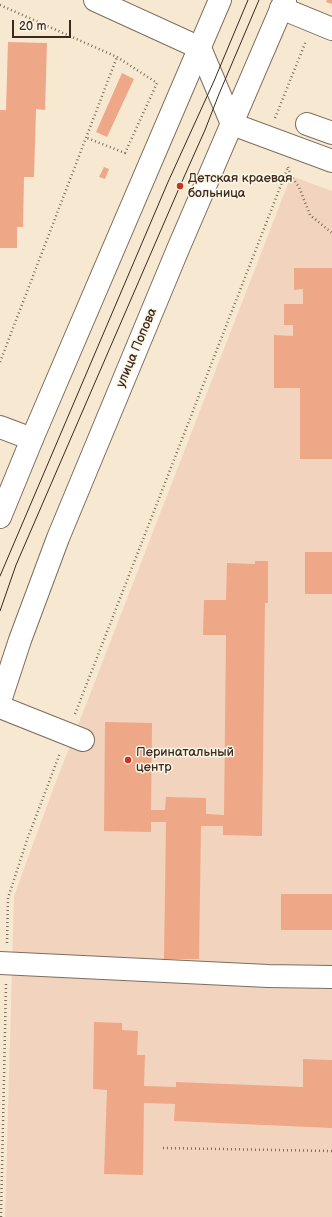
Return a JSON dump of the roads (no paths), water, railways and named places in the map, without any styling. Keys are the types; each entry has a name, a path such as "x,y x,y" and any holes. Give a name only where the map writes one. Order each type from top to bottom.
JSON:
{"main road":[{"path":"95,0 200,48 232,124 332,161"},
{"path":"0,517 220,0"},
{"path":"283,4 323,25"},
{"name":"улица Попова","path":"0,701 20,640 58,538 178,248 283,4"},
{"path":"307,124 332,133"},
{"path":"0,427 32,439"},
{"path":"0,707 75,737"},
{"path":"3,963 260,976 332,977"}],"tram line":[{"path":"0,576 168,182 214,81 248,0"},
{"path":"0,611 16,565 205,130 259,0"}],"place":[{"name":"Детская краевая больница","path":"180,186"},
{"name":"Перинатальный центр","path":"128,760"}]}
